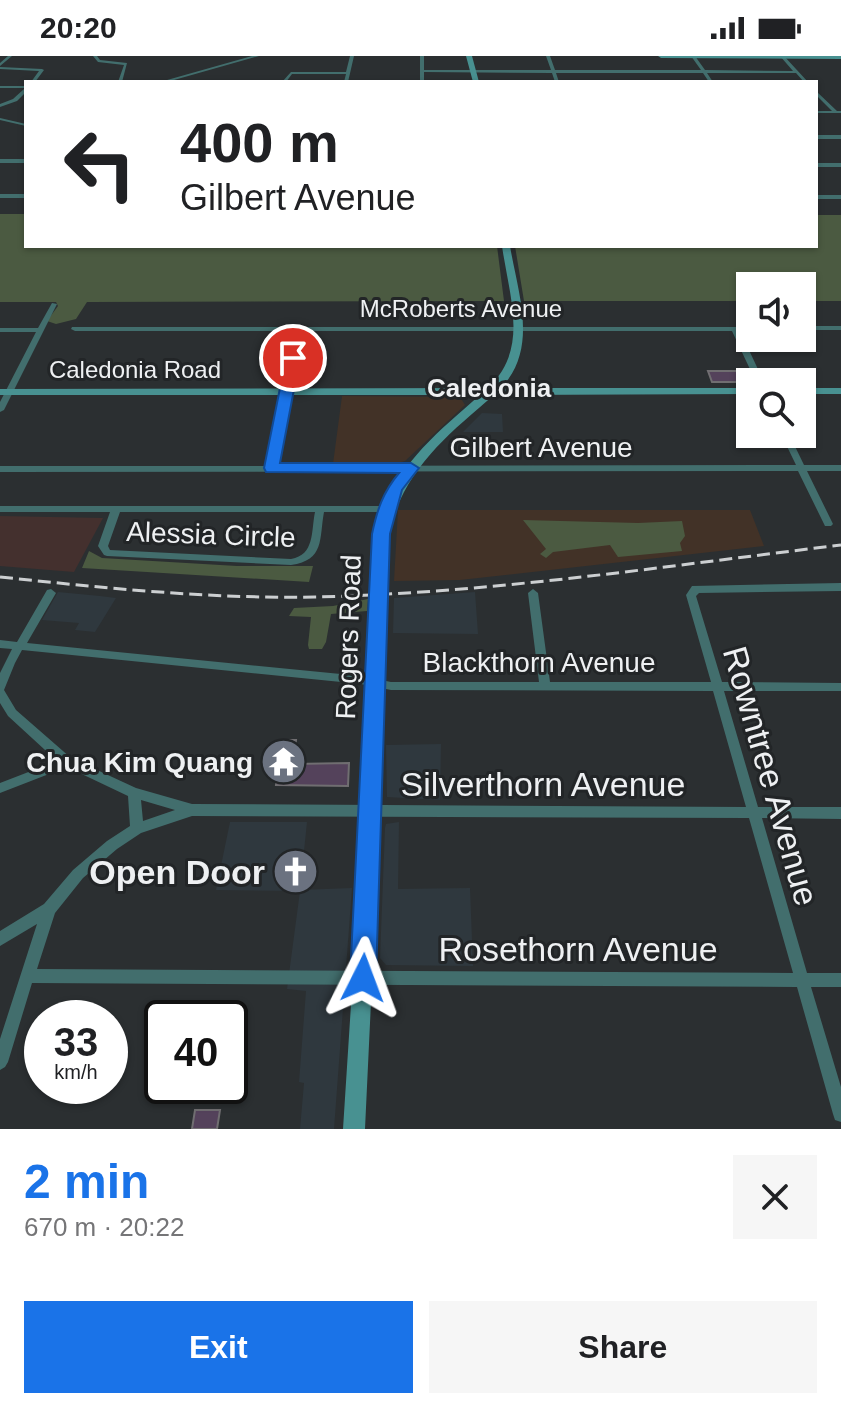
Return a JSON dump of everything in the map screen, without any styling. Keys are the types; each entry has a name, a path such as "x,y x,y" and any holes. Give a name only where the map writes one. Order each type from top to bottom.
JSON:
{"street":[{"path":"0,67 10,56"},
{"path":"95,56 98,60 127,65 121,80"},
{"path":"169,80 257,56"},
{"path":"346,80 352,56"},
{"path":"422,56 422,80"},
{"path":"469,56 475,80"},
{"path":"548,56 556,80"},
{"path":"661,56 841,57"},
{"path":"693,56 710,80"},
{"path":"782,56 804,80"},
{"path":"0,67 42,70 34,80"},
{"path":"422,71 797,72"},
{"path":"286,80 291,73 348,73"},
{"path":"0,87 24,88"},
{"path":"0,106 15,100 24,90"},
{"path":"818,94 838,112"},
{"path":"0,119 24,125"},
{"path":"818,137 841,137"},
{"path":"0,161 24,161"},
{"path":"818,165 841,165"},
{"path":"0,196 24,196"},
{"path":"818,197 841,197"},
{"name":"Rogers Road","path":"354,1129 371,811 379,556 386,509 394,489 411,468 490,392 514,363 517,329 506,248"},
{"path":"0,410 5,392 54,304"},
{"path":"816,328 841,328"},
{"name":"McRoberts Avenue","path":"75,329 735,329"},
{"path":"272,468 298,329"},
{"path":"735,329 753,368"},
{"path":"0,330 40,330"},
{"name":"Caledonia Road","path":"5,392 736,391"},
{"path":"816,391 841,391"},
{"path":"792,448 828,524"},
{"name":"Gilbert Avenue","path":"0,469 841,468"},
{"path":"0,509 386,509"},
{"name":"Alessia Circle","path":"116,509 103,546 107,553 291,562 305,561 312,555 320,509"},
{"name":"Rowntree Avenue","path":"841,587 692,591 691,601 841,1114"},
{"path":"51,593 20,646 0,690 12,713 67,762 134,793 192,810"},
{"path":"533,593 545,686"},
{"name":"Blackthorn Avenue","path":"0,644 391,686 841,687"},
{"path":"0,788 67,762"},
{"path":"134,793 137,829"},
{"name":"Silverthorn Avenue","path":"0,939 49,909 93,860 137,829 192,810 841,813"},
{"path":"0,1062 49,909"},
{"name":"Rosethorn Avenue","path":"27,976 841,980"}],"shaded area":[{"path":"342,396 460,397 465,405 405,461 333,464"},
{"path":"482,413 502,414 503,432 463,432"},
{"path":"398,510 750,510 764,546 460,580 394,581"},
{"path":"0,516 103,518 74,572 0,566"},
{"path":"58,592 116,598 95,632 75,630 79,623 42,620"},
{"path":"475,592 478,634 393,633 394,598"},
{"path":"441,744 440,800 387,797 386,745"},
{"path":"230,822 307,822 300,890 352,888 334,1129 300,1129 304,1083 299,1082 306,991 287,989 300,891 216,890"},
{"path":"399,822 398,889 470,888 473,966 386,965 380,958 385,828 386,824"}],"green space":[{"path":"0,214 24,214 24,248 497,248 504,301 87,302 76,319 56,324 47,321 58,306 56,302 0,302"},
{"path":"818,215 841,215 841,301 816,301 816,272 736,272 736,301 524,301 515,248 818,248"},
{"path":"523,520 682,521 685,536 680,543 682,551 618,557 610,545 553,552 546,558 540,554 546,549"},
{"path":"89,551 102,558 237,566 313,566 309,582 82,568"},
{"path":"368,599 367,611 331,614 322,649 309,649 311,617 289,616 294,608 333,606"}],"building":[{"path":"708,371 736,371 736,382 712,382"},
{"path":"281,740 296,740 293,764 349,763 348,786 276,785 278,767 275,767"},
{"path":"195,1110 220,1110 217,1129 192,1129"}],"railway":[{"path":"0,577 118,589 315,597 513,584 841,545"}],"place":[{"name":"Chua Kim Quang","path":"284,762"},
{"name":"Open Door","path":"296,872"}],"district":[{"name":"Caledonia","path":"489,388"}],"route":[{"path":"293,358 272,468 411,468 394,489 381,534 363,978"}]}
